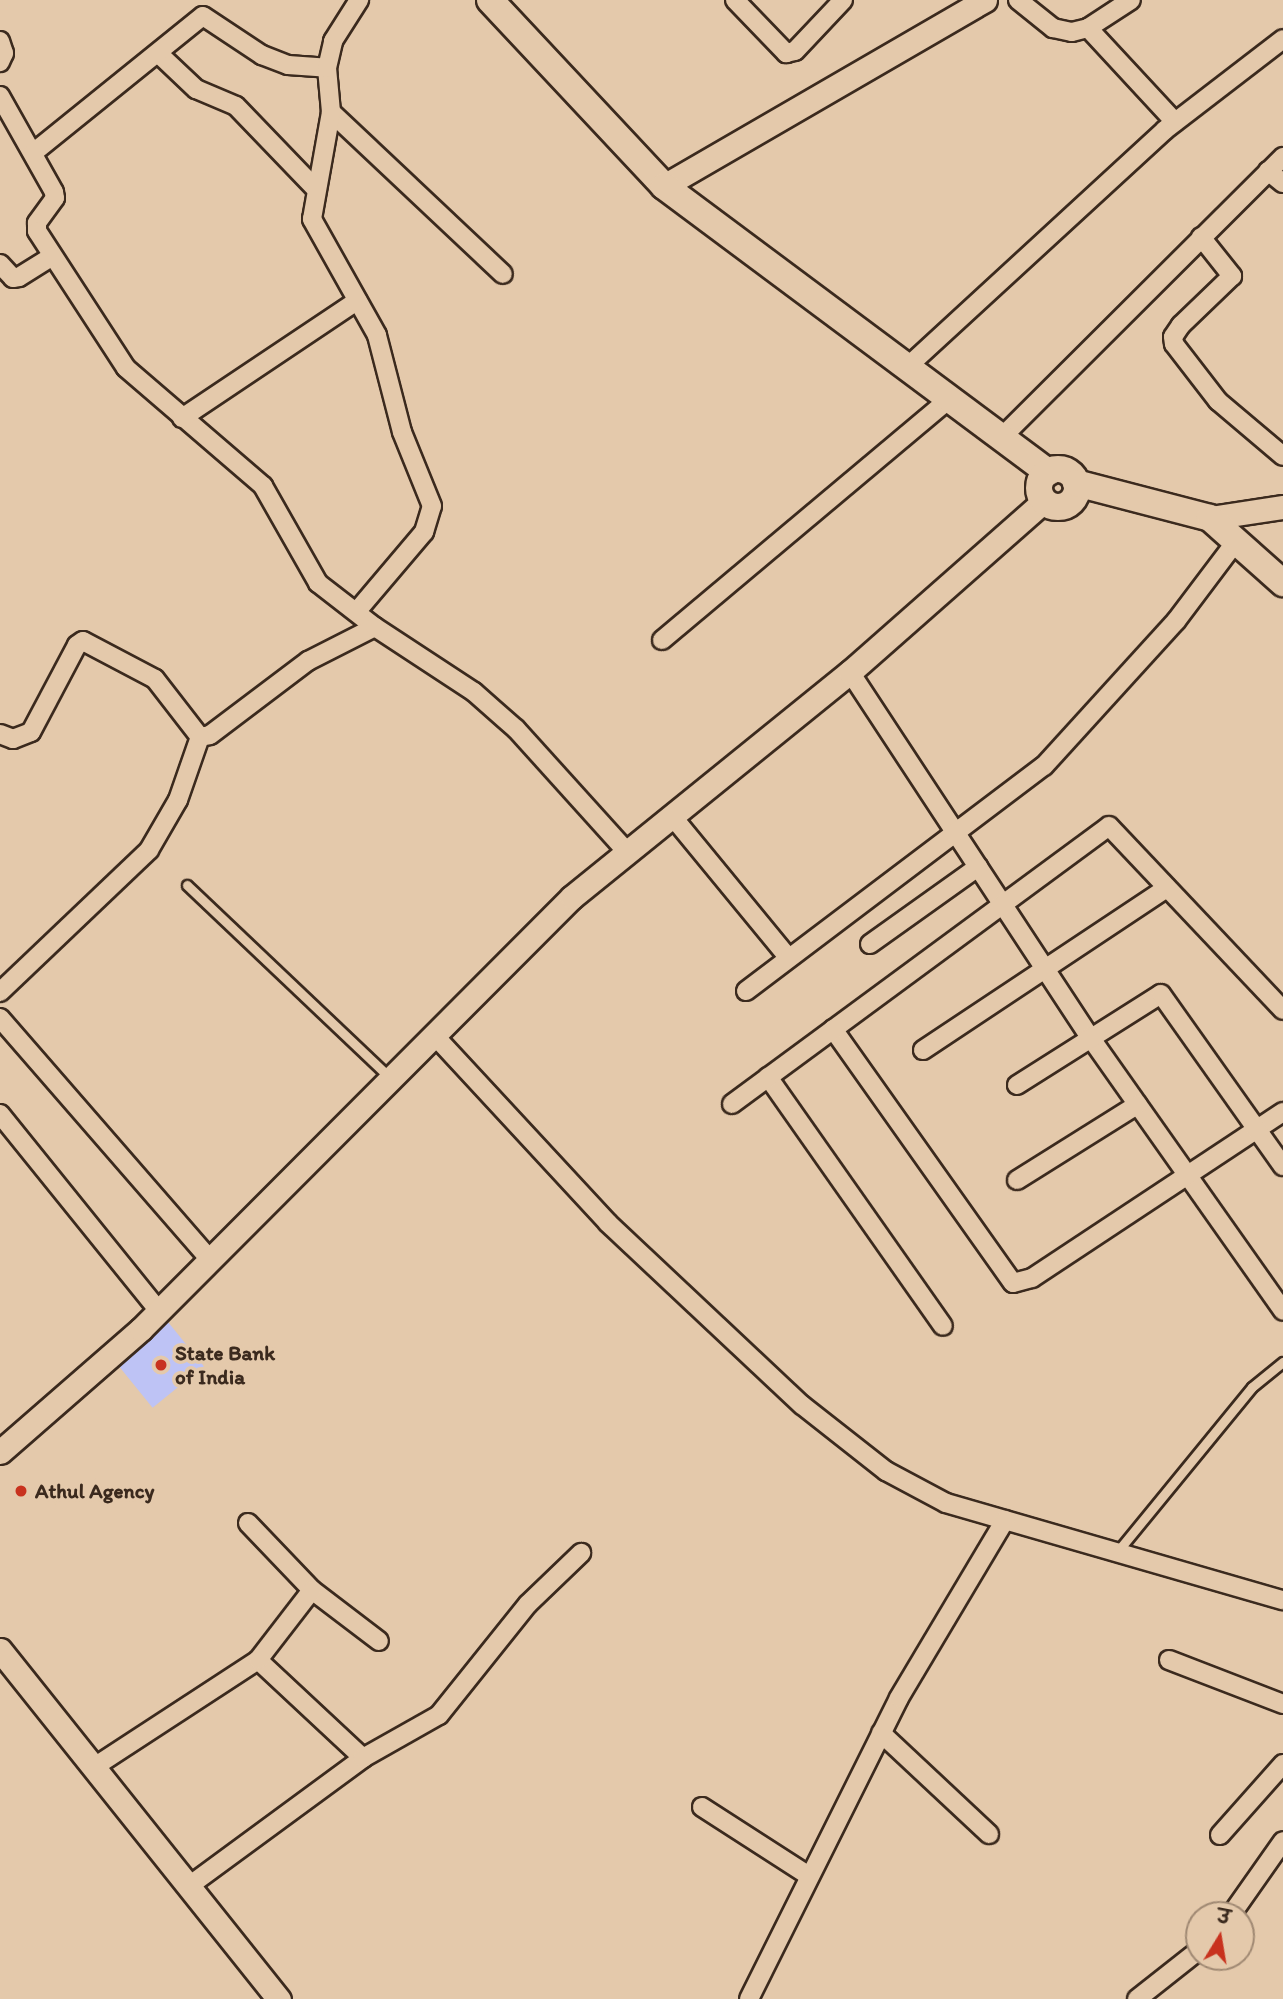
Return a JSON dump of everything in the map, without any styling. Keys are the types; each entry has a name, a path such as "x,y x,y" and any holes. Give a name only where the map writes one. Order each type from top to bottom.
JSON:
{"main road":[{"path":"490,0 664,187 947,401 1048,472 1068,472 1076,483 1210,518 1283,583"},
{"path":"1048,472 1039,485 1044,501 1055,507 1067,505 1075,495 1076,483"}],"street":[{"path":"357,611 424,532 432,506 402,432 377,335 312,219 314,187 331,112 327,68 333,41 359,0"},
{"path":"735,0 786,53 795,51 843,0"},
{"path":"664,187 985,0"},
{"path":"1018,0 1054,28 1072,32 1088,28 1130,0"},
{"path":"33,153 160,55 203,16 262,55 288,65 327,68"},
{"path":"1088,28 1175,122"},
{"path":"905,369 1175,122 1283,39"},
{"path":"0,41 4,54 0,62"},
{"path":"160,55 196,89 236,106 314,187"},
{"path":"0,96 54,192 55,198 37,223 52,256 126,369 263,486 318,583 375,627 474,692 516,729 627,852"},
{"path":"331,112 503,274"},
{"path":"1000,439 1283,157"},
{"path":"1268,171 1283,183"},
{"path":"1201,237 1233,276 1181,324 1173,337 1174,344 1218,401 1283,456"},
{"path":"0,264 13,278 52,256"},
{"path":"182,418 357,301"},
{"path":"662,640 947,401"},
{"path":"0,1452 159,1311 572,897 850,672 1044,501"},
{"path":"1210,518 1283,507"},
{"path":"746,990 1044,766 1176,621 1237,540"},
{"path":"200,737 210,735 308,661 375,627"},
{"path":"0,734 13,739 31,732 77,645 88,641 155,679 200,737"},
{"path":"850,672 1001,902 1048,967 1090,1037 1283,1311"},
{"path":"0,992 149,850 178,800 200,737"},
{"path":"671,816 788,957"},
{"path":"732,1104 1001,902 1110,826 1283,1010"},
{"path":"870,944 978,867"},
{"path":"923,1051 1167,888"},
{"path":"1017,1085 1161,994 1283,1166"},
{"path":"0,1017 210,1260"},
{"path":"833,1029 1013,1283 1032,1278 1283,1112"},
{"path":"435,1036 608,1223 802,1405 912,1488 1005,1520 1283,1600"},
{"path":"768,1077 943,1326"},
{"path":"1017,1180 1137,1104"},
{"path":"0,1114 159,1311"},
{"path":"749,1999 881,1733 1005,1520"},
{"path":"248,1523 312,1590 379,1641"},
{"path":"189,1886 363,1758 439,1715 528,1604 581,1553"},
{"path":"94,1768 258,1660 312,1590"},
{"path":"0,1650 279,1999"},
{"path":"258,1660 363,1758"},
{"path":"1170,1660 1283,1704"},
{"path":"881,1733 989,1834"},
{"path":"1220,1835 1283,1764"},
{"path":"702,1807 809,1876"},
{"path":"1241,1901 1283,1841"},
{"path":"1137,1999 1185,1961"}],"lane":[{"path":"187,886 392,1079"},
{"path":"1117,1552 1252,1387 1283,1362"}],"building":[{"name":"State Bank of India","path":"168,1322 204,1366 153,1408 117,1364"}],"place":[{"name":"State Bank of India","path":"161,1365"},
{"name":"Athul Agency","path":"21,1491"}]}
